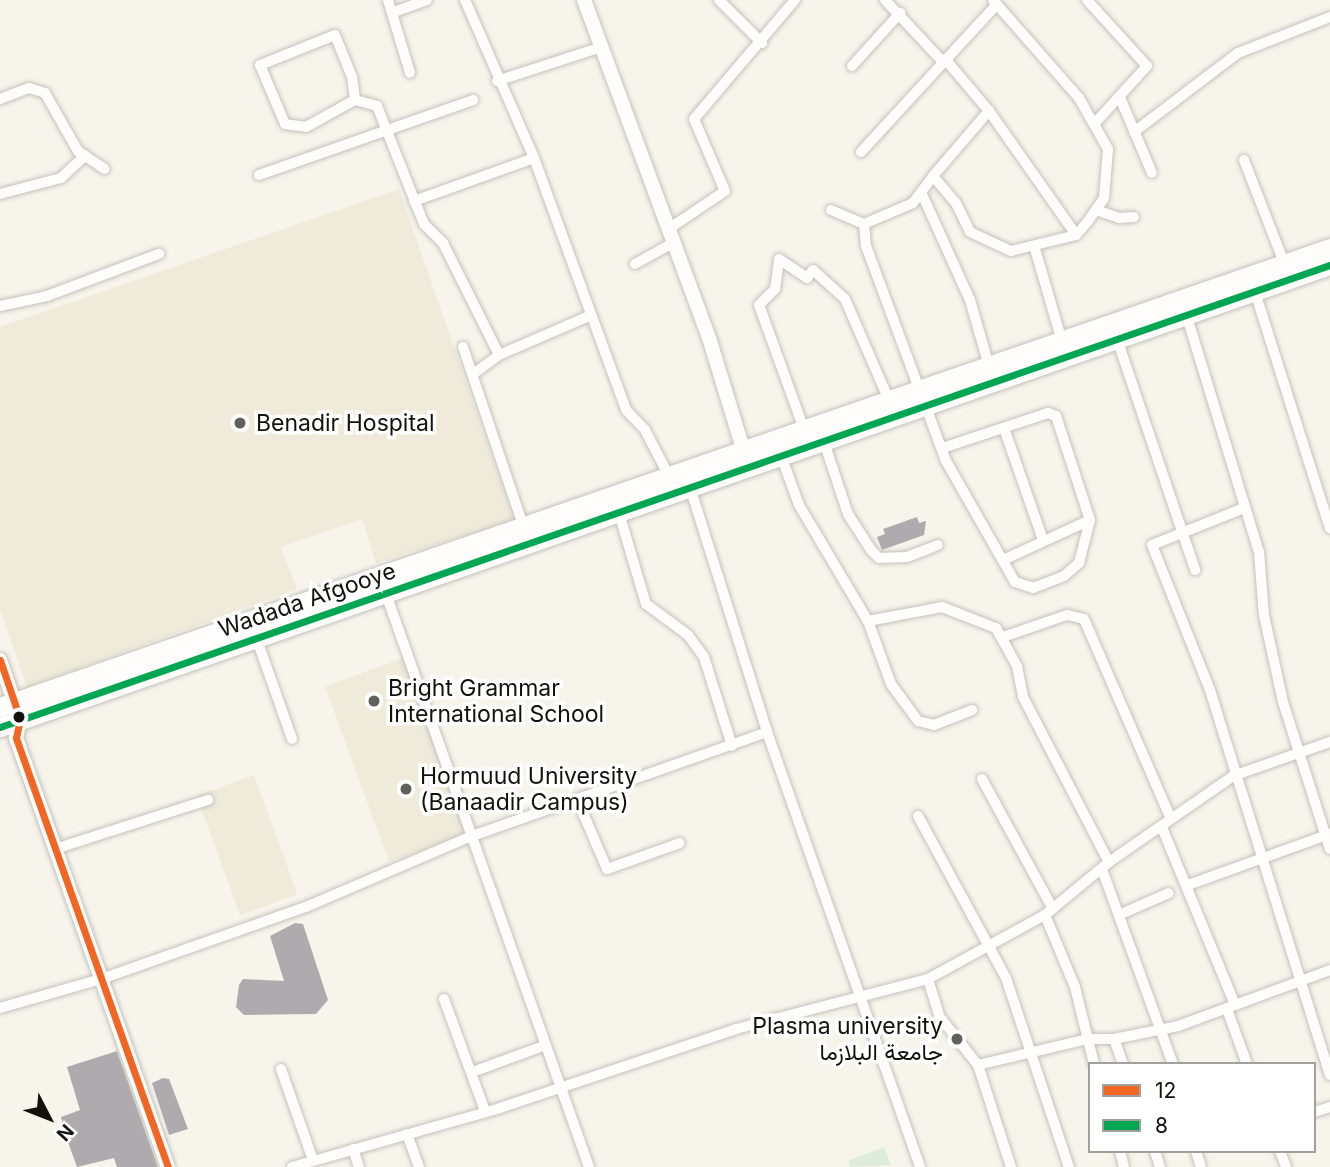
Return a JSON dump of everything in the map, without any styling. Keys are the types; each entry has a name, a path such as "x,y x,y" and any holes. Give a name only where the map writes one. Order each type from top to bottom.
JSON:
{"highway":[{"name":"Wadada Afgooye","path":"7,716 257,640 620,513 744,452 824,442 989,366 1117,339 1187,317 1253,285 1285,265 1328,257"},
{"name":"Wadada Afgooye","path":"7,716 524,528 681,482 777,448 805,432 889,400 923,398 1328,257"}],"street":[{"path":"388,0 394,12 410,73"},
{"path":"394,12 428,0"},
{"path":"466,0 497,80 534,158 589,316 626,410 645,430 681,482 920,1167"},
{"path":"584,0 670,228 671,244 710,341 744,452"},
{"path":"719,0 762,43"},
{"path":"670,228 723,196 694,118 762,43 795,0"},
{"path":"885,0 989,111 1076,234"},
{"path":"1087,0 1147,66 1121,100 1096,122"},
{"path":"861,152 994,3 1096,122 1108,149 1110,173 1096,210 1076,234 1035,249 1011,251 970,232 956,203 933,176"},
{"path":"852,66 900,13"},
{"path":"1134,132 1238,53 1330,17"},
{"path":"355,100 352,77 335,35 260,65 285,124 306,127 355,100 377,106 424,224 443,243 499,355"},
{"path":"497,80 601,47"},
{"path":"0,100 39,89 85,156 105,169"},
{"path":"259,175 386,134 473,100"},
{"path":"1121,100 1152,173"},
{"path":"831,210 864,224 913,203 989,111"},
{"path":"0,194 61,178 85,156"},
{"path":"414,201 534,158"},
{"path":"1244,160 1285,265"},
{"path":"922,192 970,299 989,366"},
{"path":"1096,210 1119,218 1134,217"},
{"path":"864,224 866,246 942,448 1003,560 1021,587 1065,576 1079,563 1090,520 1056,416 1048,413 942,448"},
{"path":"635,264 671,244"},
{"path":"1035,249 1065,349"},
{"path":"0,306 47,296 159,254"},
{"path":"805,432 759,305 775,289 779,259 807,278 813,270 845,299 889,400"},
{"path":"1253,285 1326,505 1330,528"},
{"path":"472,374 499,355 589,316"},
{"path":"1187,317 1263,571 1264,615 1297,751 1330,849"},
{"path":"1117,339 1195,570"},
{"path":"463,346 524,528"},
{"path":"1004,428 1044,540"},
{"path":"824,442 848,514 870,550 879,558 907,557 938,545"},
{"path":"777,448 799,505 869,621 891,684 918,721 934,725 972,710"},
{"path":"1244,508 1180,531 1152,545 1210,690 1233,776 1263,857 1330,1075"},
{"path":"620,513 646,604 688,635 704,657 732,746"},
{"path":"1003,560 1090,520"},
{"path":"386,594 589,1167"},
{"path":"869,621 942,607 989,621 1003,637 1023,697 1106,867 1172,1062"},
{"path":"1003,637 1067,615 1084,619 1170,817"},
{"path":"257,640 292,739"},
{"path":"0,660 7,716 168,1167"},
{"path":"0,1007 101,979 306,907 472,835 767,732"},
{"path":"292,1167 485,1111 860,993 928,979 1049,912 1106,867 1163,830 1170,817 1212,795 1233,776 1297,751 1330,742"},
{"path":"982,779 1049,912 1074,987 1093,1062"},
{"path":"577,799 607,869 681,844"},
{"path":"55,849 208,800"},
{"path":"918,816 992,945 1035,1051 1069,1167"},
{"path":"1163,830 1188,885 1231,1007 1246,1062"},
{"path":"1188,885 1327,834"},
{"path":"1121,914 1169,893"},
{"path":"978,1065 1087,1039 1114,1039 1162,1031 1330,970"},
{"path":"928,979 939,1016 978,1065 1011,1167"},
{"path":"443,999 485,1111"},
{"path":"1114,1039 1122,1062"},
{"path":"478,1070 546,1045"},
{"path":"281,1069 313,1160"},
{"path":"407,1134 419,1167"},
{"path":"353,1149 359,1167"}],"shaded area":[{"name":"Benadir Hospital","path":"399,189 514,520 376,563 362,519 281,547 297,589 27,687 0,610 0,327"},
{"name":"Hormuud University (Banaadir Campus)","path":"403,658 467,834 389,862 325,686"},
{"path":"254,775 297,894 240,915 197,796"}],"green space":[{"path":"884,1147 891,1165 850,1167 848,1161"}],"building":[{"path":"917,517 919,523 926,521 924,535 882,550 877,537 885,534 883,529"},
{"path":"295,923 303,924 328,1000 316,1014 244,1015 236,1007 239,985 243,979 284,981 270,936"},
{"path":"117,1051 158,1167 117,1167 114,1158 77,1167 69,1145 61,1117 80,1110 67,1067"},
{"path":"163,1078 169,1079 188,1129 169,1135 152,1083"}],"transit line":[{"name":"8","path":"0,727 1330,265"},
{"name":"12","path":"0,660 20,719 16,738 168,1167"}],"place":[{"name":"Benadir Hospital","path":"240,423"},
{"name":"Bright Grammar International School","path":"374,701"},
{"name":"Hormuud University (Banaadir Campus)","path":"406,789"},
{"name":"Plasma university جامعة البلازما","path":"957,1039"}]}
